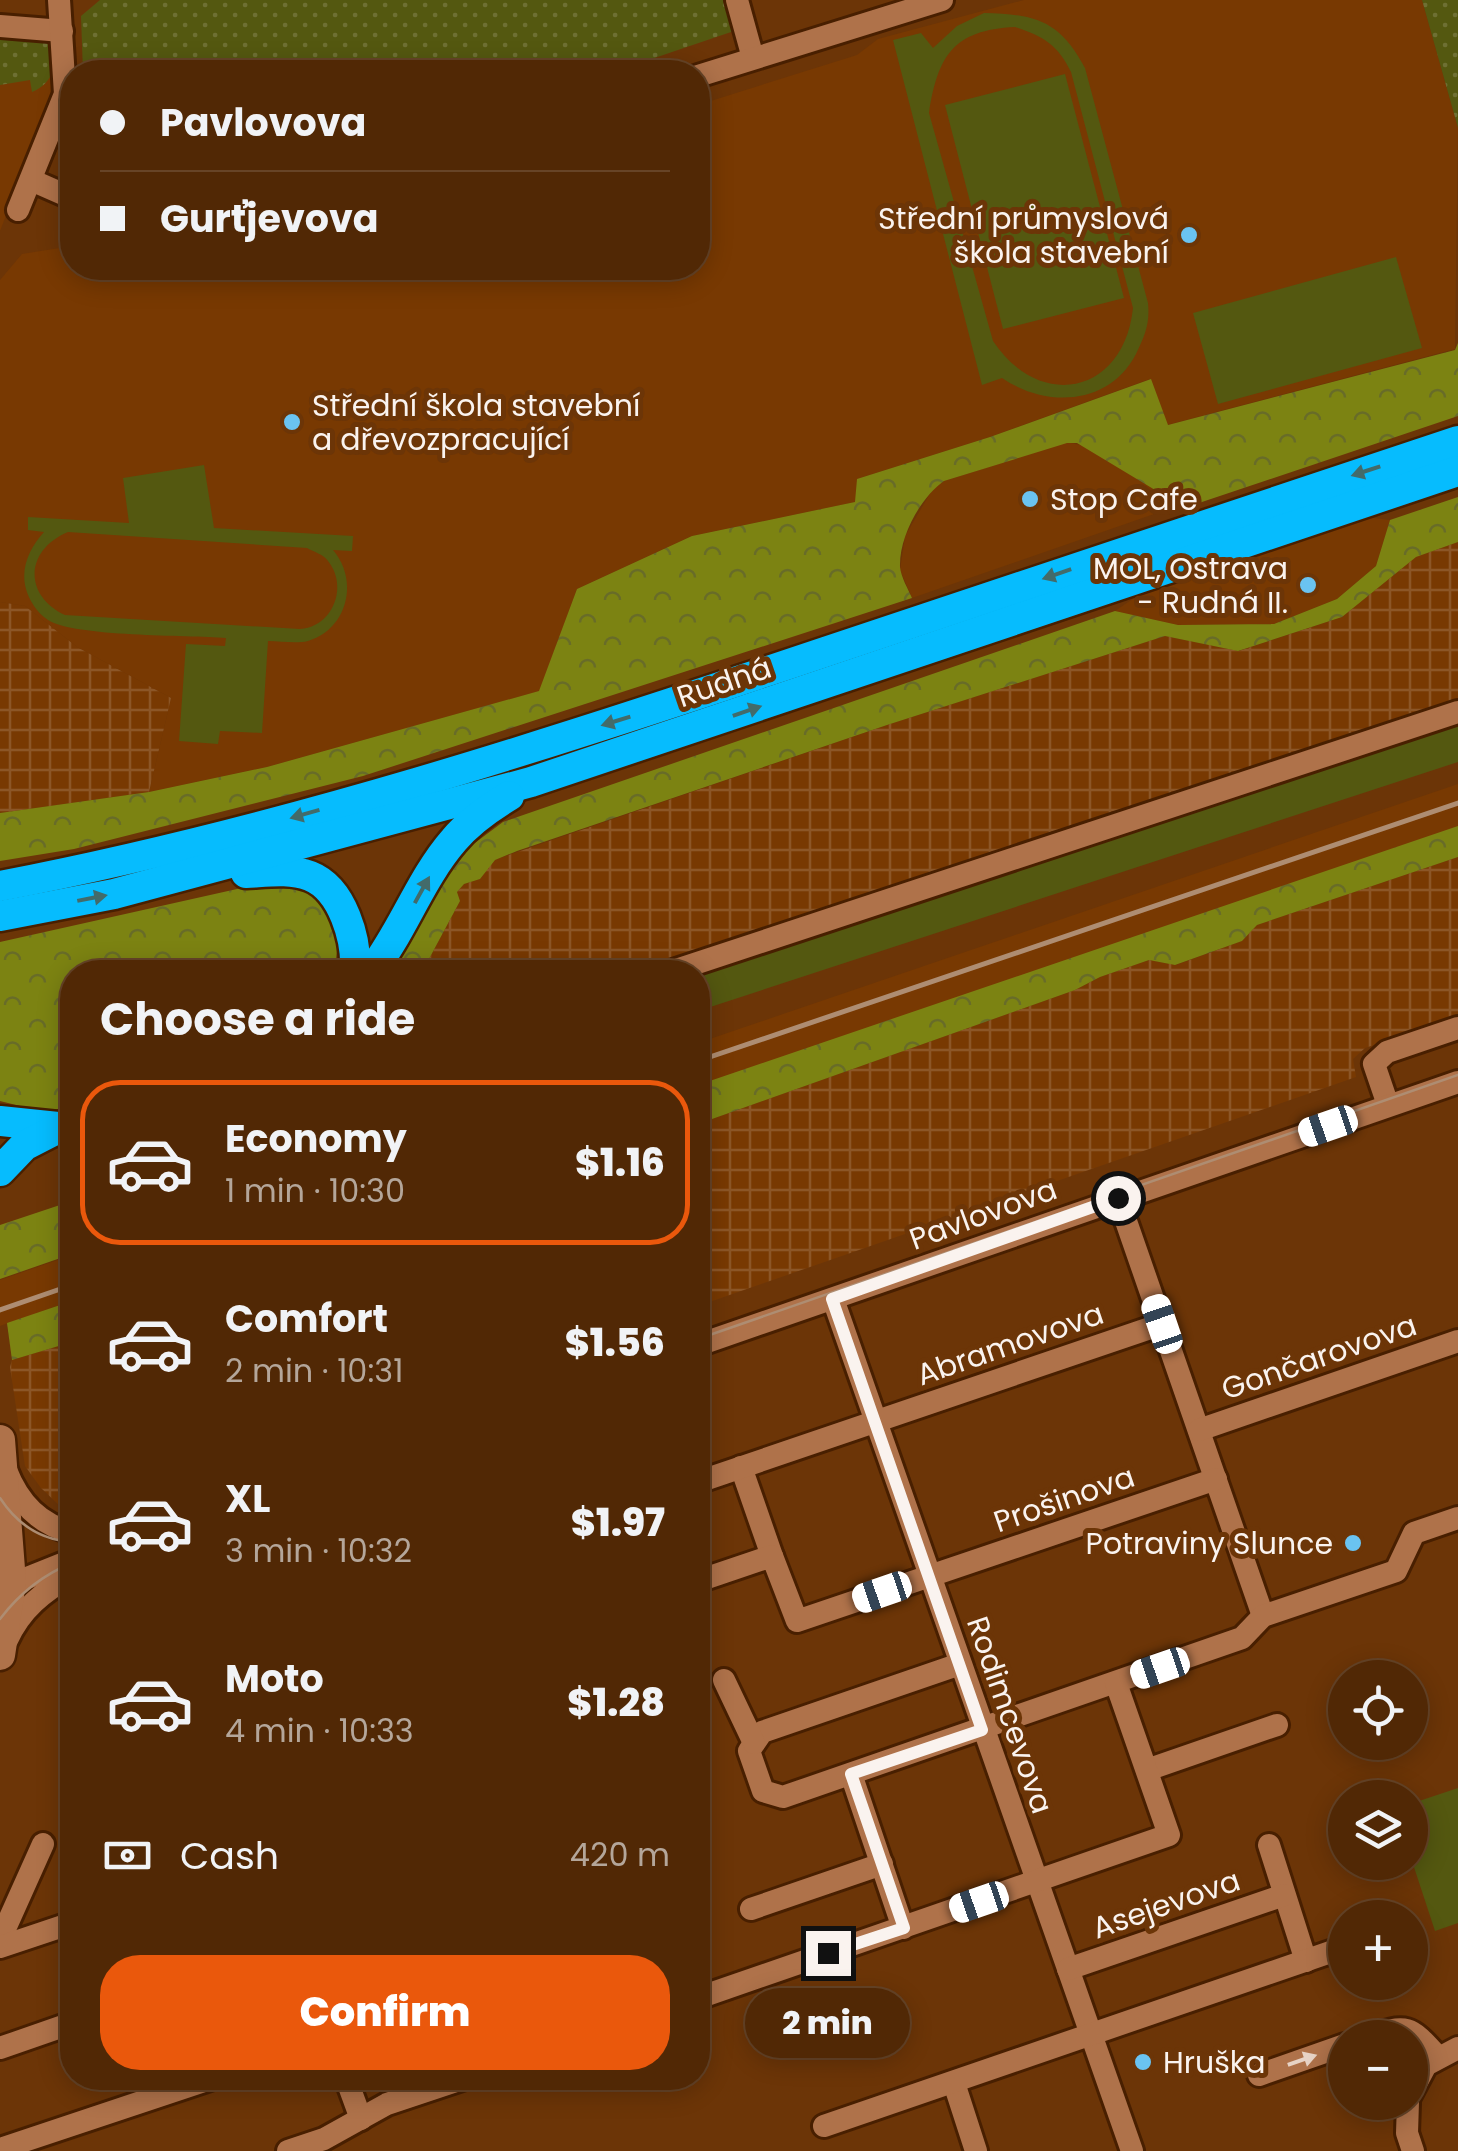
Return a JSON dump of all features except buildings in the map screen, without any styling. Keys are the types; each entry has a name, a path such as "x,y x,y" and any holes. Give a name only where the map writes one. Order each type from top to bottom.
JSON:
{"highway":[{"name":"Rudná","path":"0,886 146,856 505,756 1458,440"},
{"name":"Rudná","path":"0,916 114,894 531,782 1458,471"},
{"path":"381,960 452,842 482,814 531,782"},
{"path":"183,876 283,872 314,878 330,891 343,913 353,940 355,960"},
{"path":"0,1121 60,1125"},
{"path":"0,1144 60,1128"},
{"path":"0,1171 24,1146 60,1129"}],"street":[{"path":"58,0 63,60"},
{"path":"737,0 753,58"},
{"path":"710,72 942,0"},
{"path":"0,26 62,31"},
{"path":"18,210 60,107"},
{"path":"31,180 60,193"},
{"path":"706,960 1458,712"},
{"path":"1388,1106 1374,1064 1388,1052 1458,1028"},
{"name":"Pavlovova","path":"710,1340 1458,1082"},
{"path":"1118,1198 1263,1616"},
{"name":"Rodimcevova","path":"832,1299 1132,2151"},
{"name":"Abramovova","path":"710,1478 1162,1324"},
{"name":"Gončarovova","path":"1199,1430 1458,1342"},
{"path":"2,1451 14,1490 35,1514 60,1529"},
{"path":"0,1656 4,1581 2,1451"},
{"path":"710,1578 772,1556 741,1467"},
{"name":"Prošinova","path":"772,1556 797,1622 1216,1479"},
{"path":"960,1664 762,1732 749,1751 762,1791 783,1797 1242,1638 1263,1616 1396,1572 1414,1533 1458,1518"},
{"path":"4,1581 60,1564"},
{"path":"0,1656 22,1613 60,1582"},
{"path":"724,1680 754,1743"},
{"path":"710,1994 1169,1835 1116,1683"},
{"path":"1146,1770 1277,1726"},
{"path":"851,1774 904,1928"},
{"path":"0,1944 42,1844"},
{"name":"Asejevova","path":"1268,1845 1306,1960"},
{"path":"751,1910 882,1864"},
{"name":"Asejevova","path":"1068,1970 1284,1895"},
{"path":"0,1944 60,1926"},
{"path":"824,2126 1328,1953"},
{"path":"0,2048 60,2027"},
{"path":"1259,2075 1328,2051"},
{"path":"954,2083 976,2151"},
{"path":"0,2148 177,2090"},
{"path":"350,2090 361,2119"},
{"path":"288,2151 324,2139 387,2104 429,2090"},
{"path":"1407,2120 1413,2151"}],"shaded area":[{"path":"100,0 725,0 734,31 648,60 83,60 81,16"},
{"path":"1024,0 1422,0 1458,128 1455,349 1167,425 1150,379 990,437 857,479 856,502 692,536 577,589 540,691 267,767 149,792 171,698 77,647 25,606 0,602 0,280 22,254 60,248 60,280 710,280 710,101 857,55 878,39"},
{"path":"1422,0 1458,0 1458,128"},
{"path":"984,13 1032,18 1056,30 1085,68 1148,303 1146,329 1136,354 1110,384 1093,392 1057,397 1019,388 1002,378 982,385 893,40 921,33 933,48 957,26","holes":["1015,27 1055,48 1071,72 1133,308 1126,337 1114,359 1097,375 1077,383 1056,384 1033,378 1012,363 993,341 929,113 938,76 952,50 977,34"]},
{"path":"0,35 50,44 54,71 47,110 0,231"},
{"path":"0,35 45,41 55,62 46,83 32,92 30,80 0,85"},
{"path":"1065,74 1124,298 1003,329 945,105"},
{"path":"1396,257 1422,348 1218,404 1193,313"},
{"path":"1067,442 1089,447 1180,505 912,598 900,570 905,536 932,490 944,481"},
{"path":"204,465 214,528 353,536 352,551 333,550 346,575 347,589 340,615 332,626 308,641 268,641 262,733 220,731 218,744 179,741 186,644 225,646 226,638 81,630 48,620 31,602 24,581 25,566 44,532 28,530 28,517 129,523 123,478","holes":["68,532 307,548 328,561 334,571 337,593 321,621 300,629 65,615 51,606 36,585 37,561 43,550"]},
{"path":"1352,515 1390,520 1376,566 1337,599 1274,624 1178,625 1115,611 1159,581"},
{"path":"1458,542 1458,699 675,960 428,960 460,901 457,892 464,884 480,879 494,860 887,725 1165,636 1239,651 1342,617 1416,557"},
{"path":"0,602 25,606 77,647 171,698 149,792 0,813"},
{"path":"1458,721 1458,762 710,1007 710,972"},
{"path":"1458,784 1458,830 710,1084 710,1039"},
{"path":"1458,857 1458,1017 1365,1048 1353,1059 1356,1077 710,1302 710,1120 1149,960 1176,965 1242,941 1257,925"},
{"path":"60,1259 60,1305 0,1326 0,1280"},
{"path":"60,1346 60,1506 25,1466 12,1360"},
{"path":"1458,1788 1458,1923 1435,1931 1428,1900 1418,1880 1428,1880 1428,1798"}],"green space":[{"path":"1458,343 1458,416 1193,505 1180,505 1077,443 1067,443 944,481 935,488 913,519 903,543 900,567 912,598 363,776 74,849 0,861 0,813 149,792 267,767 539,691 577,589 692,536 855,502 857,479 990,437 1151,379 1168,425 1455,350"},
{"path":"1458,497 1458,542 1416,557 1342,617 1238,651 1165,636 887,725 517,851 495,860 480,879 464,884 457,892 460,901 428,960 398,960 456,857 503,822 1115,611 1178,625 1274,624 1337,599 1376,566 1390,520"},
{"path":"1458,826 1458,857 1257,925 1242,941 1175,965 1149,960 710,1120 710,1081"},
{"path":"277,880 321,897 338,937 336,960 60,960 60,1109 44,1112 0,1101 0,942"},
{"path":"60,1205 60,1258 0,1279 0,1225"},
{"path":"60,1305 60,1346 12,1360 7,1323"}],"tram line":[{"path":"710,1335 1458,1075"},
{"path":"0,1498 31,1529 60,1540"},
{"path":"0,1619 32,1586 60,1569"}],"railway":[{"path":"710,1057 1458,803"},
{"path":"0,1310 60,1289"}],"place":[{"name":"Střední průmyslová škola stavební","path":"1189,235"},
{"name":"Střední škola stavební a dřevozpracující","path":"292,422"},
{"name":"Stop Cafe","path":"1030,499"},
{"name":"MOL, Ostrava - Rudná II.","path":"1308,585"},
{"name":"Potraviny Slunce","path":"1353,1543"},
{"name":"Hruška","path":"1143,2062"}],"route":[{"path":"828,1953 904,1928 851,1774 982,1730 832,1299 1118,1198"}]}
